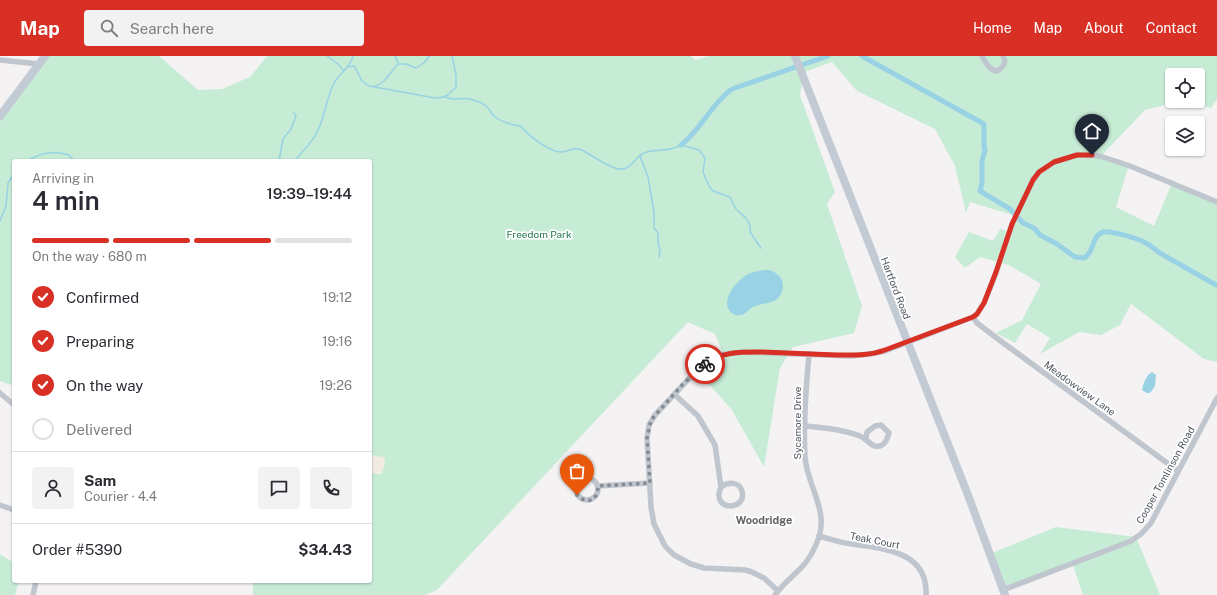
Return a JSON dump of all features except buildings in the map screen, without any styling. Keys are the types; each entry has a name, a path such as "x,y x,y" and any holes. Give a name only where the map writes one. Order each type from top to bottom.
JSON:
{"street":[{"path":"0,116 45,56"},
{"name":"Hartford Road","path":"795,56 968,495 1004,593"},
{"path":"982,56 988,67 997,71 1004,65 1003,56"},
{"path":"0,60 39,64"},
{"path":"776,593 764,578 752,572 704,568 691,564 674,555 662,541 652,519 647,444 649,425 654,415 703,365 713,358 725,354 745,352 864,355 879,352 973,317 977,314 984,303 1012,224 1033,180 1039,172 1054,162 1077,155 1100,156 1167,180 1217,202"},
{"name":"Meadowview Lane","path":"973,317 977,323 1002,342 1178,471"},
{"name":"Sycamore Drive","path":"776,593 802,568 815,547 821,526 820,514 806,463 805,426 809,354"},
{"path":"0,393 12,403"},
{"path":"674,394 698,416 715,445 721,487 719,498 722,503 727,506 733,506 738,504 742,499 743,494 741,488 737,484 731,482 721,487"},
{"name":"Cooper Tomlinson Road","path":"1004,593 1138,537 1144,532 1151,523 1217,398"},
{"path":"805,426 840,430 866,438"},
{"path":"582,478 595,480 598,486 598,493 594,498 588,501 582,500 577,495 575,489 577,482 582,478"},
{"path":"598,486 650,483"},
{"path":"0,505 12,509"},
{"name":"Teak Court","path":"819,536 846,543 881,548 904,555 915,563 922,574 926,585 926,595"},
{"path":"33,595 36,583"}],"green space":[{"name":"Freedom Park","path":"47,56 159,56 198,90 222,89 250,77 267,56 691,56 695,60 709,56 1217,56 1217,99 1211,108 1205,106 1205,68 1165,68 1165,105 1145,110 1102,155 1129,165 1116,207 1154,226 1172,183 1217,202 1217,362 1204,359 1131,304 1120,325 1101,335 1079,332 1040,354 1050,338 1027,324 1015,343 996,333 1022,320 1041,284 1009,265 980,257 965,268 955,257 969,232 993,241 1000,229 1010,232 1016,216 970,202 966,213 955,166 935,129 857,91 832,62 804,72 800,95 835,192 827,204 862,306 854,333 793,347 780,368 764,467 732,410 699,373 725,358 715,334 688,322 437,590 425,595 253,595 253,583 372,583 372,159 12,159 12,385 0,381 0,120"},
{"path":"1056,527 1136,537 1160,595 1083,595 1073,565 1004,587 992,553"},
{"path":"0,554 12,562 12,583 18,583 15,595 0,595"}],"sand":[{"path":"372,455 384,457 385,463 382,474 372,473"}],"water":[{"path":"771,270 780,277 783,284 781,295 773,301 751,308 742,315 731,313 727,306 727,301 734,286 750,273"},
{"path":"1152,372 1156,375 1155,386 1150,393 1147,393 1142,390 1142,388 1146,377"}],"waterway":[{"path":"327,56 338,64 344,71"},
{"path":"296,159 315,136 320,126 334,83 350,64 353,56"},
{"path":"395,56 398,63"},
{"path":"375,86 382,83 398,64 406,64 416,68 425,62 429,56"},
{"path":"348,67 355,67 362,81 369,86 435,98 448,95 456,87 456,75 452,56"},
{"path":"681,145 688,139 718,102 732,89 828,56"},
{"path":"862,56 984,124 985,150 982,161 982,183 980,191 1010,209 1023,223 1034,228 1040,235 1057,244 1075,257 1084,258 1090,252 1099,234 1103,232 1111,232 1128,236 1145,242 1160,253 1216,285"},
{"path":"445,97 453,99 469,99 478,102 487,107 492,115 497,119 521,126 533,138 551,149 561,152 579,149 606,164 620,169 627,168 639,156 646,152 671,149 681,145 699,150 705,158 703,172 709,186 713,191 730,197 736,209 744,216 750,225 750,232 761,248"},
{"path":"279,159 283,139 291,129 296,116 294,113"},
{"path":"31,159 48,153 64,153 69,155 72,159"},
{"path":"640,156 648,177 654,212 654,228 658,233 660,250 659,257"},
{"path":"0,221 6,206 8,183 12,176"}],"way so far":[{"path":"577,495 582,500 588,501 594,498 598,493 598,486 650,483 647,438 651,420 683,384 705,364"}],"district":[{"name":"Woodridge","path":"764,520"}],"route":[{"path":"705,364 713,358 738,352 773,352 851,356 870,354 885,350 973,317 977,314 984,303 1012,224 1033,180 1039,172 1062,158 1086,154 1092,155"}]}
